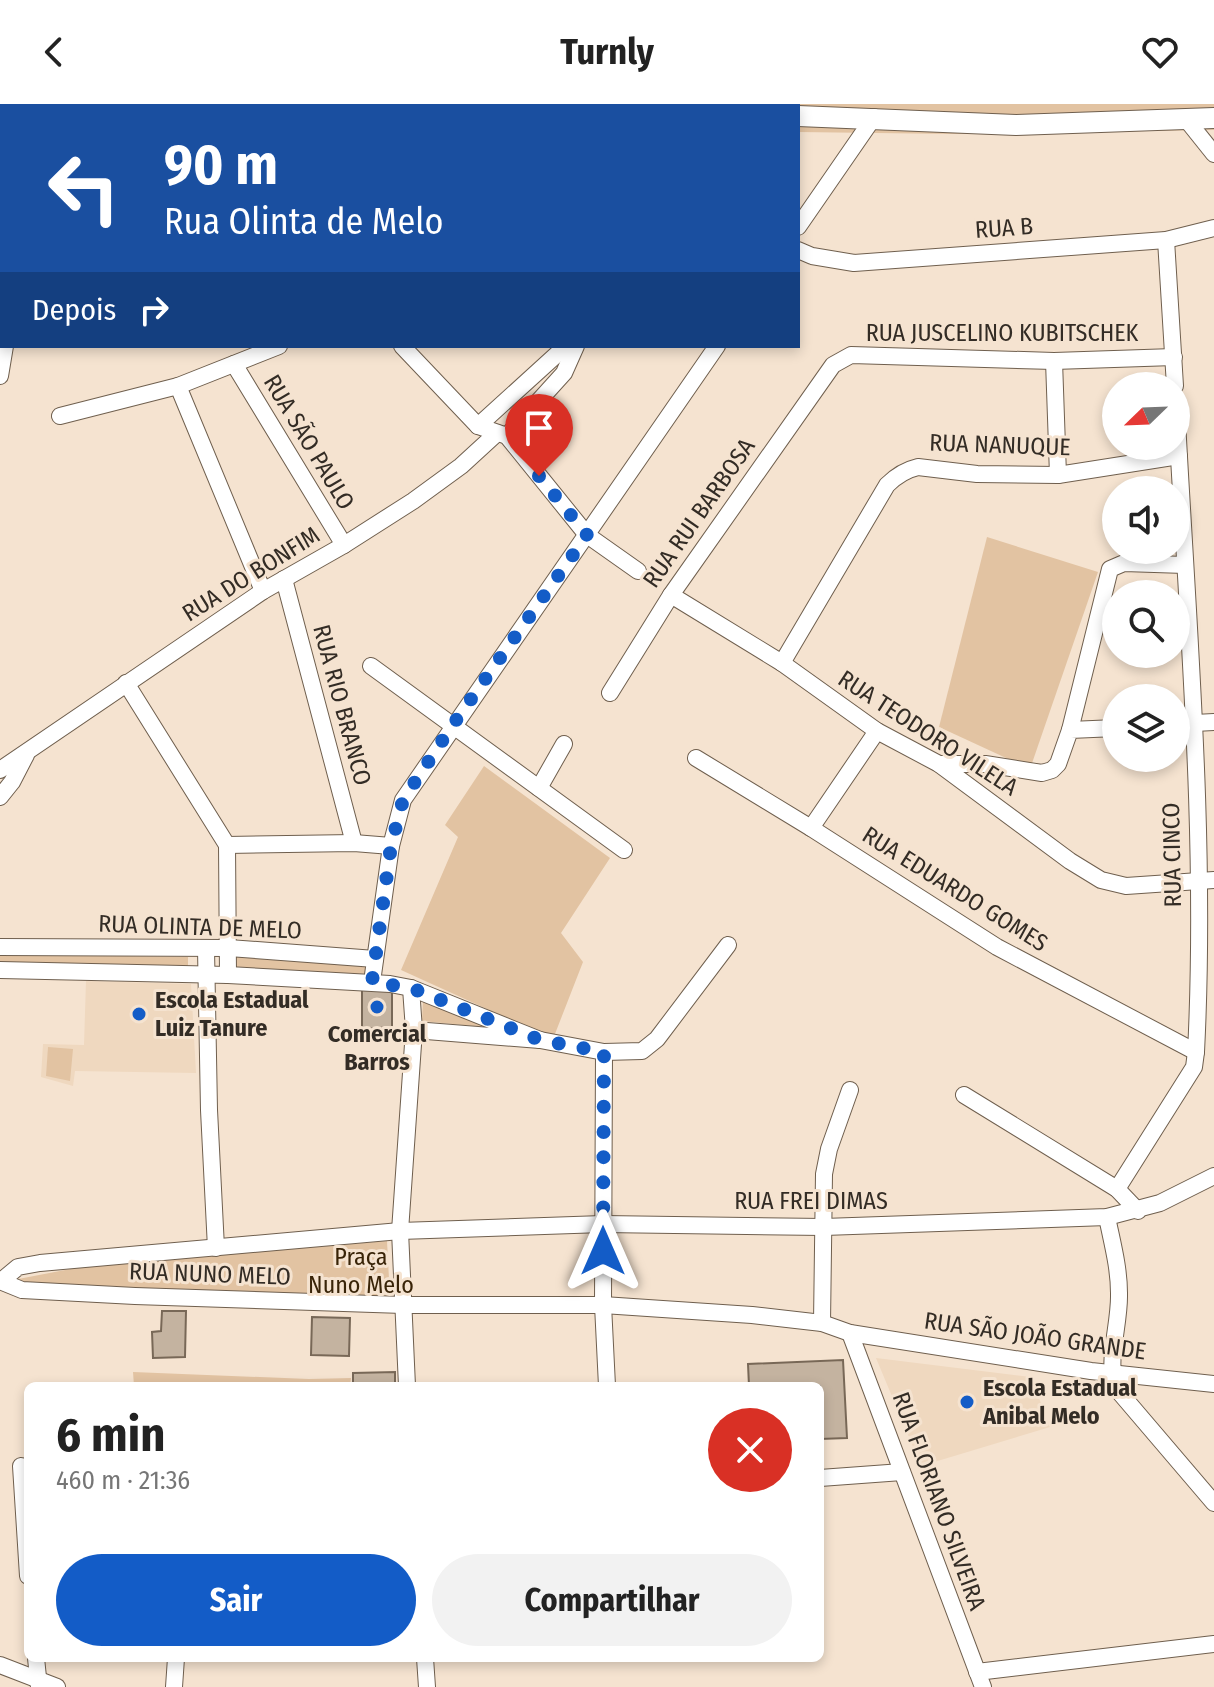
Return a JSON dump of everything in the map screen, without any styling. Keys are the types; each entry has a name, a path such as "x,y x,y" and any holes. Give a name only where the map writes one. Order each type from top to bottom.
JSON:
{"main road":[{"path":"800,116 1016,125 1214,118"}],"street":[{"path":"800,224 874,117"},
{"path":"1186,119 1214,154"},
{"name":"RUA B","path":"800,251 854,263 1166,240 1214,228"},
{"path":"1166,240 1175,372"},
{"path":"1,373 5,348"},
{"path":"60,416 178,386 274,348"},
{"path":"404,348 478,426 502,434 587,535 638,571"},
{"path":"478,426 564,348"},
{"name":"RUA DO BONFIM","path":"0,770 263,591 344,545 461,466 502,434 564,373 575,348"},
{"path":"372,982 391,846 403,800 716,348"},
{"name":"RUA JUSCELINO KUBITSCHEK","path":"833,365 851,355 1054,361 1174,357"},
{"path":"1054,361 1058,475"},
{"name":"RUA SÃO PAULO","path":"234,364 344,545"},
{"name":"RUA RUI BARBOSA","path":"610,693 671,595 833,365"},
{"path":"178,386 263,591"},
{"name":"RUA NANUQUE","path":"782,663 887,485 895,477 918,467 977,474 1058,475 1154,460"},
{"name":"RUA CINCO","path":"1179,460 1185,565 1184,684"},
{"path":"939,764 985,764 1042,773 1052,770 1058,764 1070,730 1110,569 1124,563 1185,565"},
{"name":"RUA RIO BRANCO","path":"284,579 354,843"},
{"name":"RUA TEODORO VILELA","path":"671,595 782,663 877,731 939,764 1070,861 1101,880 1126,886 1206,880"},
{"path":"371,666 624,850"},
{"path":"126,683 227,845 228,975"},
{"path":"1190,724 1214,722"},
{"path":"1070,730 1102,729"},
{"path":"811,828 877,731"},
{"path":"539,788 564,744"},
{"name":"RUA DO BONFIM","path":"0,797 27,753"},
{"name":"RUA EDUARDO GOMES","path":"696,758 997,947 1196,1052"},
{"name":"RUA CINCO","path":"1117,1189 1194,1067 1206,1017 1206,880 1190,759"},
{"path":"1195,789 1214,788"},
{"path":"227,845 354,843 391,846"},
{"name":"RUA OLINTA DE MELO","path":"414,1030 540,1040 604,1052 642,1051 650,1046 728,945"},
{"name":"RUA OLINTA DE MELO","path":"0,947 229,948 375,959"},
{"path":"206,949 216,1248"},
{"name":"RUA OLINTA DE MELO","path":"0,970 372,982 411,988 540,1040"},
{"path":"407,1382 400,1231 414,1030 411,988"},
{"path":"604,1052 603,1305 607,1382"},
{"path":"822,1323 824,1174 829,1149 850,1090"},
{"path":"964,1095 1117,1189 1138,1211"},
{"name":"RUA FREI DIMAS","path":"400,1231 603,1224 824,1227 1107,1217 1160,1203 1214,1176"},
{"path":"1107,1217 1119,1287 1111,1372 1119,1393 1214,1503"},
{"path":"0,1281 18,1267 40,1263 400,1231"},
{"name":"RUA NUNO MELO","path":"0,1281 22,1290 403,1305 603,1305 752,1315 822,1323 850,1333"},
{"name":"RUA SÃO JOÃO GRANDE","path":"850,1333 1111,1372 1214,1384"},
{"name":"RUA FLORIANO SILVEIRA","path":"850,1333 980,1679"},
{"path":"21,1466 24,1509"},
{"path":"824,1478 902,1472"},
{"path":"980,1679 1214,1644"},
{"path":"36,1662 39,1684"},
{"path":"174,1687 176,1662"},
{"path":"425,1662 427,1687"},
{"path":"0,1665 39,1684 57,1687"}],"shaded area":[{"name":"Escola Estadual Luiz Tanure","path":"86,981 191,984 196,1073 75,1071 73,1086 41,1077 43,1044 84,1045"},
{"name":"Escola Estadual Anibal Melo","path":"876,1358 1031,1377 1050,1427 921,1466"}],"green space":[{"path":"800,104 1214,104 1214,130 953,134 800,132"},
{"path":"987,537 1098,572 1030,769 939,727"},
{"path":"484,766 610,858 561,933 583,962 553,1039 401,970 458,837 445,825"},
{"path":"233,953 367,961 365,974 232,968"},
{"path":"0,954 188,957 188,972 0,967"},
{"path":"423,998 494,1028 422,1021"},
{"path":"48,1047 73,1049 70,1081 46,1076"},
{"name":"Praça Nuno Melo","path":"387,1241 390,1298 41,1287 13,1280 86,1266"},
{"path":"133,1372 351,1378 350,1382 134,1382"}],"building":[{"name":"Comercial Barros","path":"362,985 392,988 392,1027 362,1029"},
{"path":"162,1311 186,1311 185,1357 153,1358 152,1332 161,1331"},
{"path":"312,1317 350,1318 349,1356 311,1355"},
{"path":"843,1360 847,1438 824,1439 824,1382 749,1382 748,1364"},
{"path":"395,1372 395,1382 353,1382 353,1373"}],"place":[{"name":"Comercial Barros","path":"377,1007"},
{"name":"Escola Estadual Luiz Tanure","path":"139,1014"},
{"name":"Escola Estadual Anibal Melo","path":"967,1402"}],"route":[{"path":"539,476 587,535 403,800 391,846 372,982 411,988 540,1040 604,1052 603,1251"}]}
